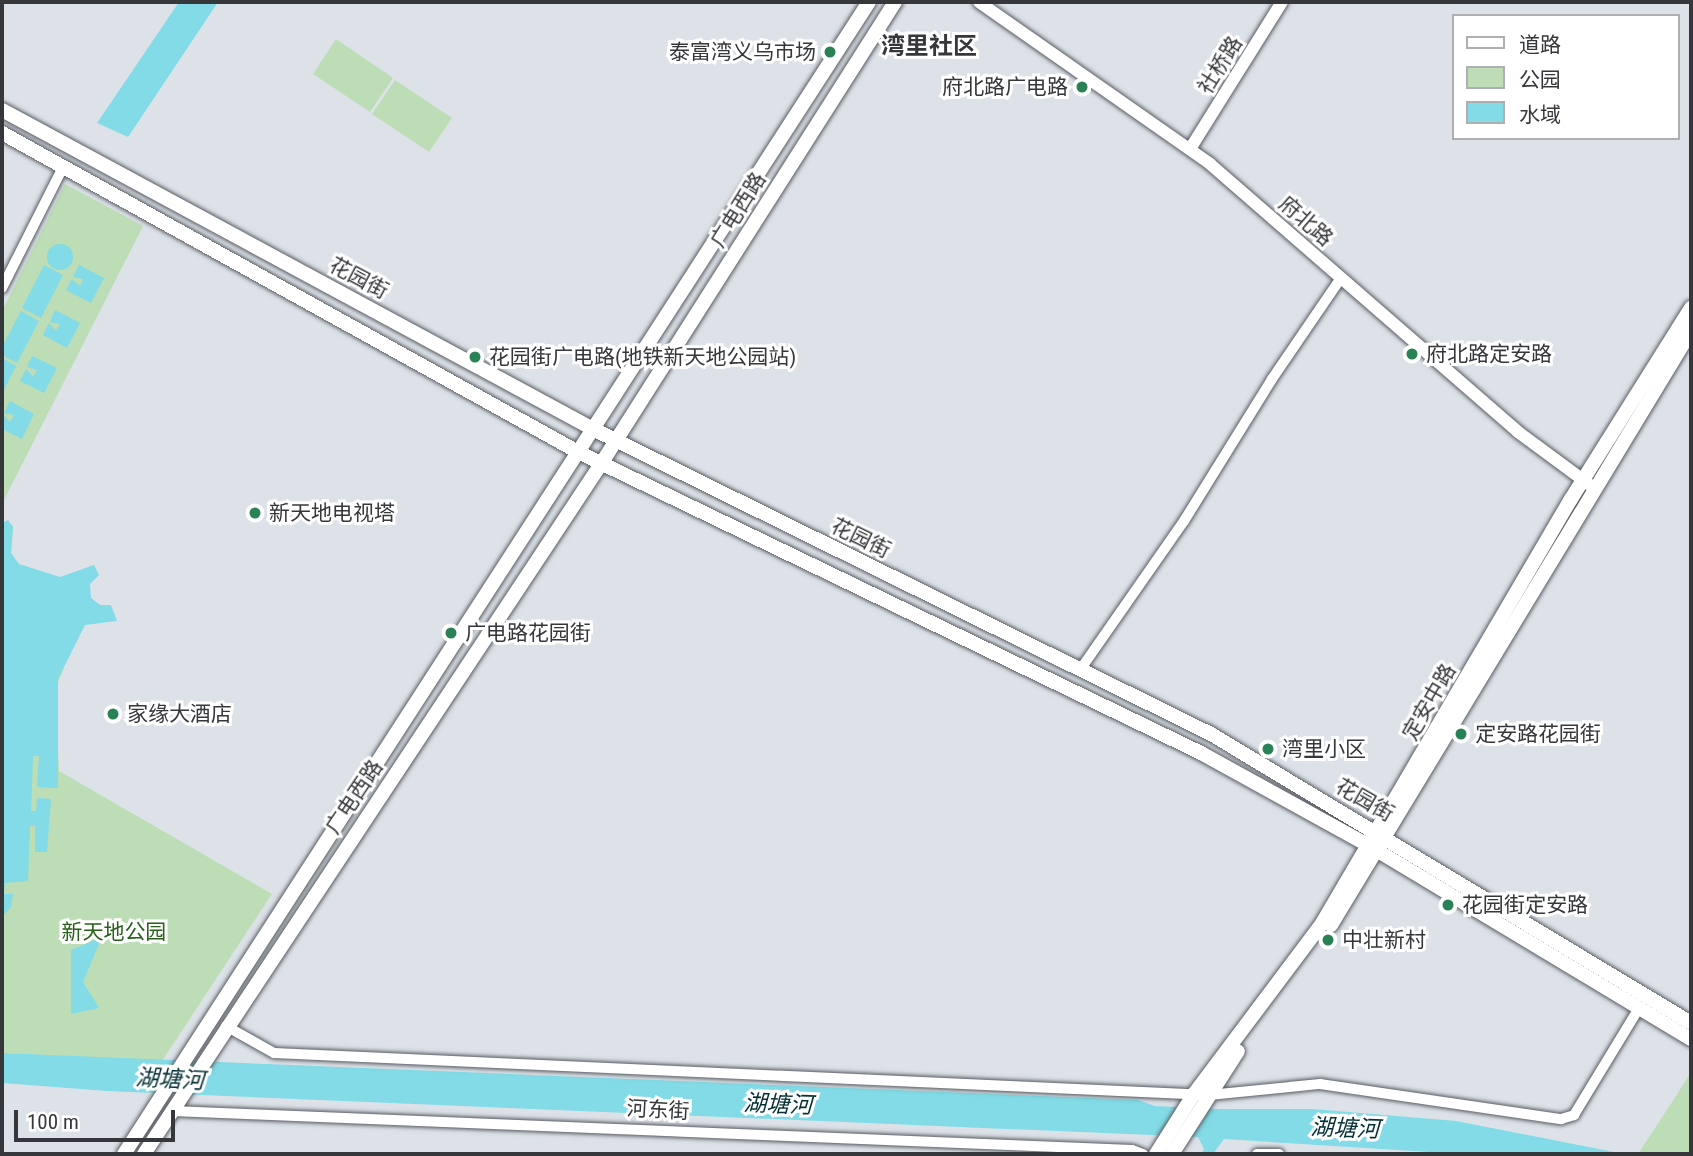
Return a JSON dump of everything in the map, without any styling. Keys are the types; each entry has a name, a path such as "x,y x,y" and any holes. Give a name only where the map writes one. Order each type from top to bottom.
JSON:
{"main road":[{"name":"广电西路","path":"124,1154 580,453 869,2"},
{"name":"广电西路","path":"144,1154 226,1026 601,464 895,2"},
{"name":"花园街","path":"2,110 593,429 1211,734 1382,834 1691,1023"},
{"name":"花园街","path":"2,133 601,464 1201,753 1374,849 1691,1039"},
{"name":"定安中路","path":"1167,1149 1374,849 1691,308"},
{"name":"定安中路","path":"1588,484 1691,331"}],"street":[{"name":"府北路","path":"979,2 1190,149 1518,432 1588,484"},
{"name":"社桥路","path":"1190,149 1282,2"},
{"path":"2,288 63,167"},
{"path":"1080,670 1184,521 1272,379 1341,278"},
{"path":"226,1026 274,1053 1199,1099 1320,1084 1560,1119 1574,1115 1639,1008"},
{"name":"河东街","path":"176,1105 1105,1149 1143,1154"},
{"path":"1257,1154 1279,1154"}],"green space":[{"path":"336,39 393,78 370,112 313,74"},
{"path":"395,80 452,118 429,152 372,114"},
{"path":"65,184 143,226 2,504 2,311"},
{"name":"新天地公园","path":"8,520 13,527 11,553 64,668 55,690 59,771 272,894 162,1061 2,1053 2,523"},
{"path":"1691,1072 1691,1154 1638,1154 1676,1096"}],"water":[{"path":"179,2 218,2 128,137 97,123"},
{"path":"60,244 69,248 73,257 69,266 60,270 51,266 47,257 51,248"},
{"path":"44,265 63,275 41,318 22,308"},
{"path":"79,265 104,278 91,303 66,290 72,279 80,286 83,279 73,277"},
{"path":"55,310 80,323 67,348 43,335 49,323 56,331 60,324 50,322"},
{"path":"21,311 39,321 17,363 2,355 2,347"},
{"path":"32,356 57,368 44,393 20,381 26,369 33,377 37,370 27,367"},
{"path":"2,358 16,366 2,394"},
{"path":"10,401 34,414 22,439 2,429 3,415 10,422 14,415 4,413"},
{"path":"8,520 13,527 11,553 19,564 60,577 94,565 99,575 90,584 91,598 100,605 111,605 117,621 85,625 58,679 58,788 37,787 39,756 33,756 31,811 36,811 37,798 51,799 47,852 35,852 35,826 30,826 28,881 5,883 4,894 13,894 11,907 2,917 2,523"},
{"path":"102,937 83,982 99,1008 71,1014 71,950"},
{"name":"湖塘河","path":"2,1053 1138,1100 1155,1106 1218,1109 1313,1109 1456,1121 1624,1154 1461,1154 1224,1139 1213,1154 1201,1154 1204,1149 1198,1137 107,1091 2,1083"}],"place":[{"name":"泰富湾义乌市场","path":"830,52"},
{"name":"府北路广电路","path":"1082,87"},
{"name":"府北路定安路","path":"1412,354"},
{"name":"花园街广电路(地铁新天地公园站)","path":"475,357"},
{"name":"新天地电视塔","path":"255,513"},
{"name":"广电路花园街","path":"451,633"},
{"name":"家缘大酒店","path":"113,714"},
{"name":"定安路花园街","path":"1461,734"},
{"name":"湾里小区","path":"1268,749"},
{"name":"花园街定安路","path":"1448,905"},
{"name":"中壮新村","path":"1328,940"}],"district":[{"name":"湾里社区","path":"929,47"}]}
